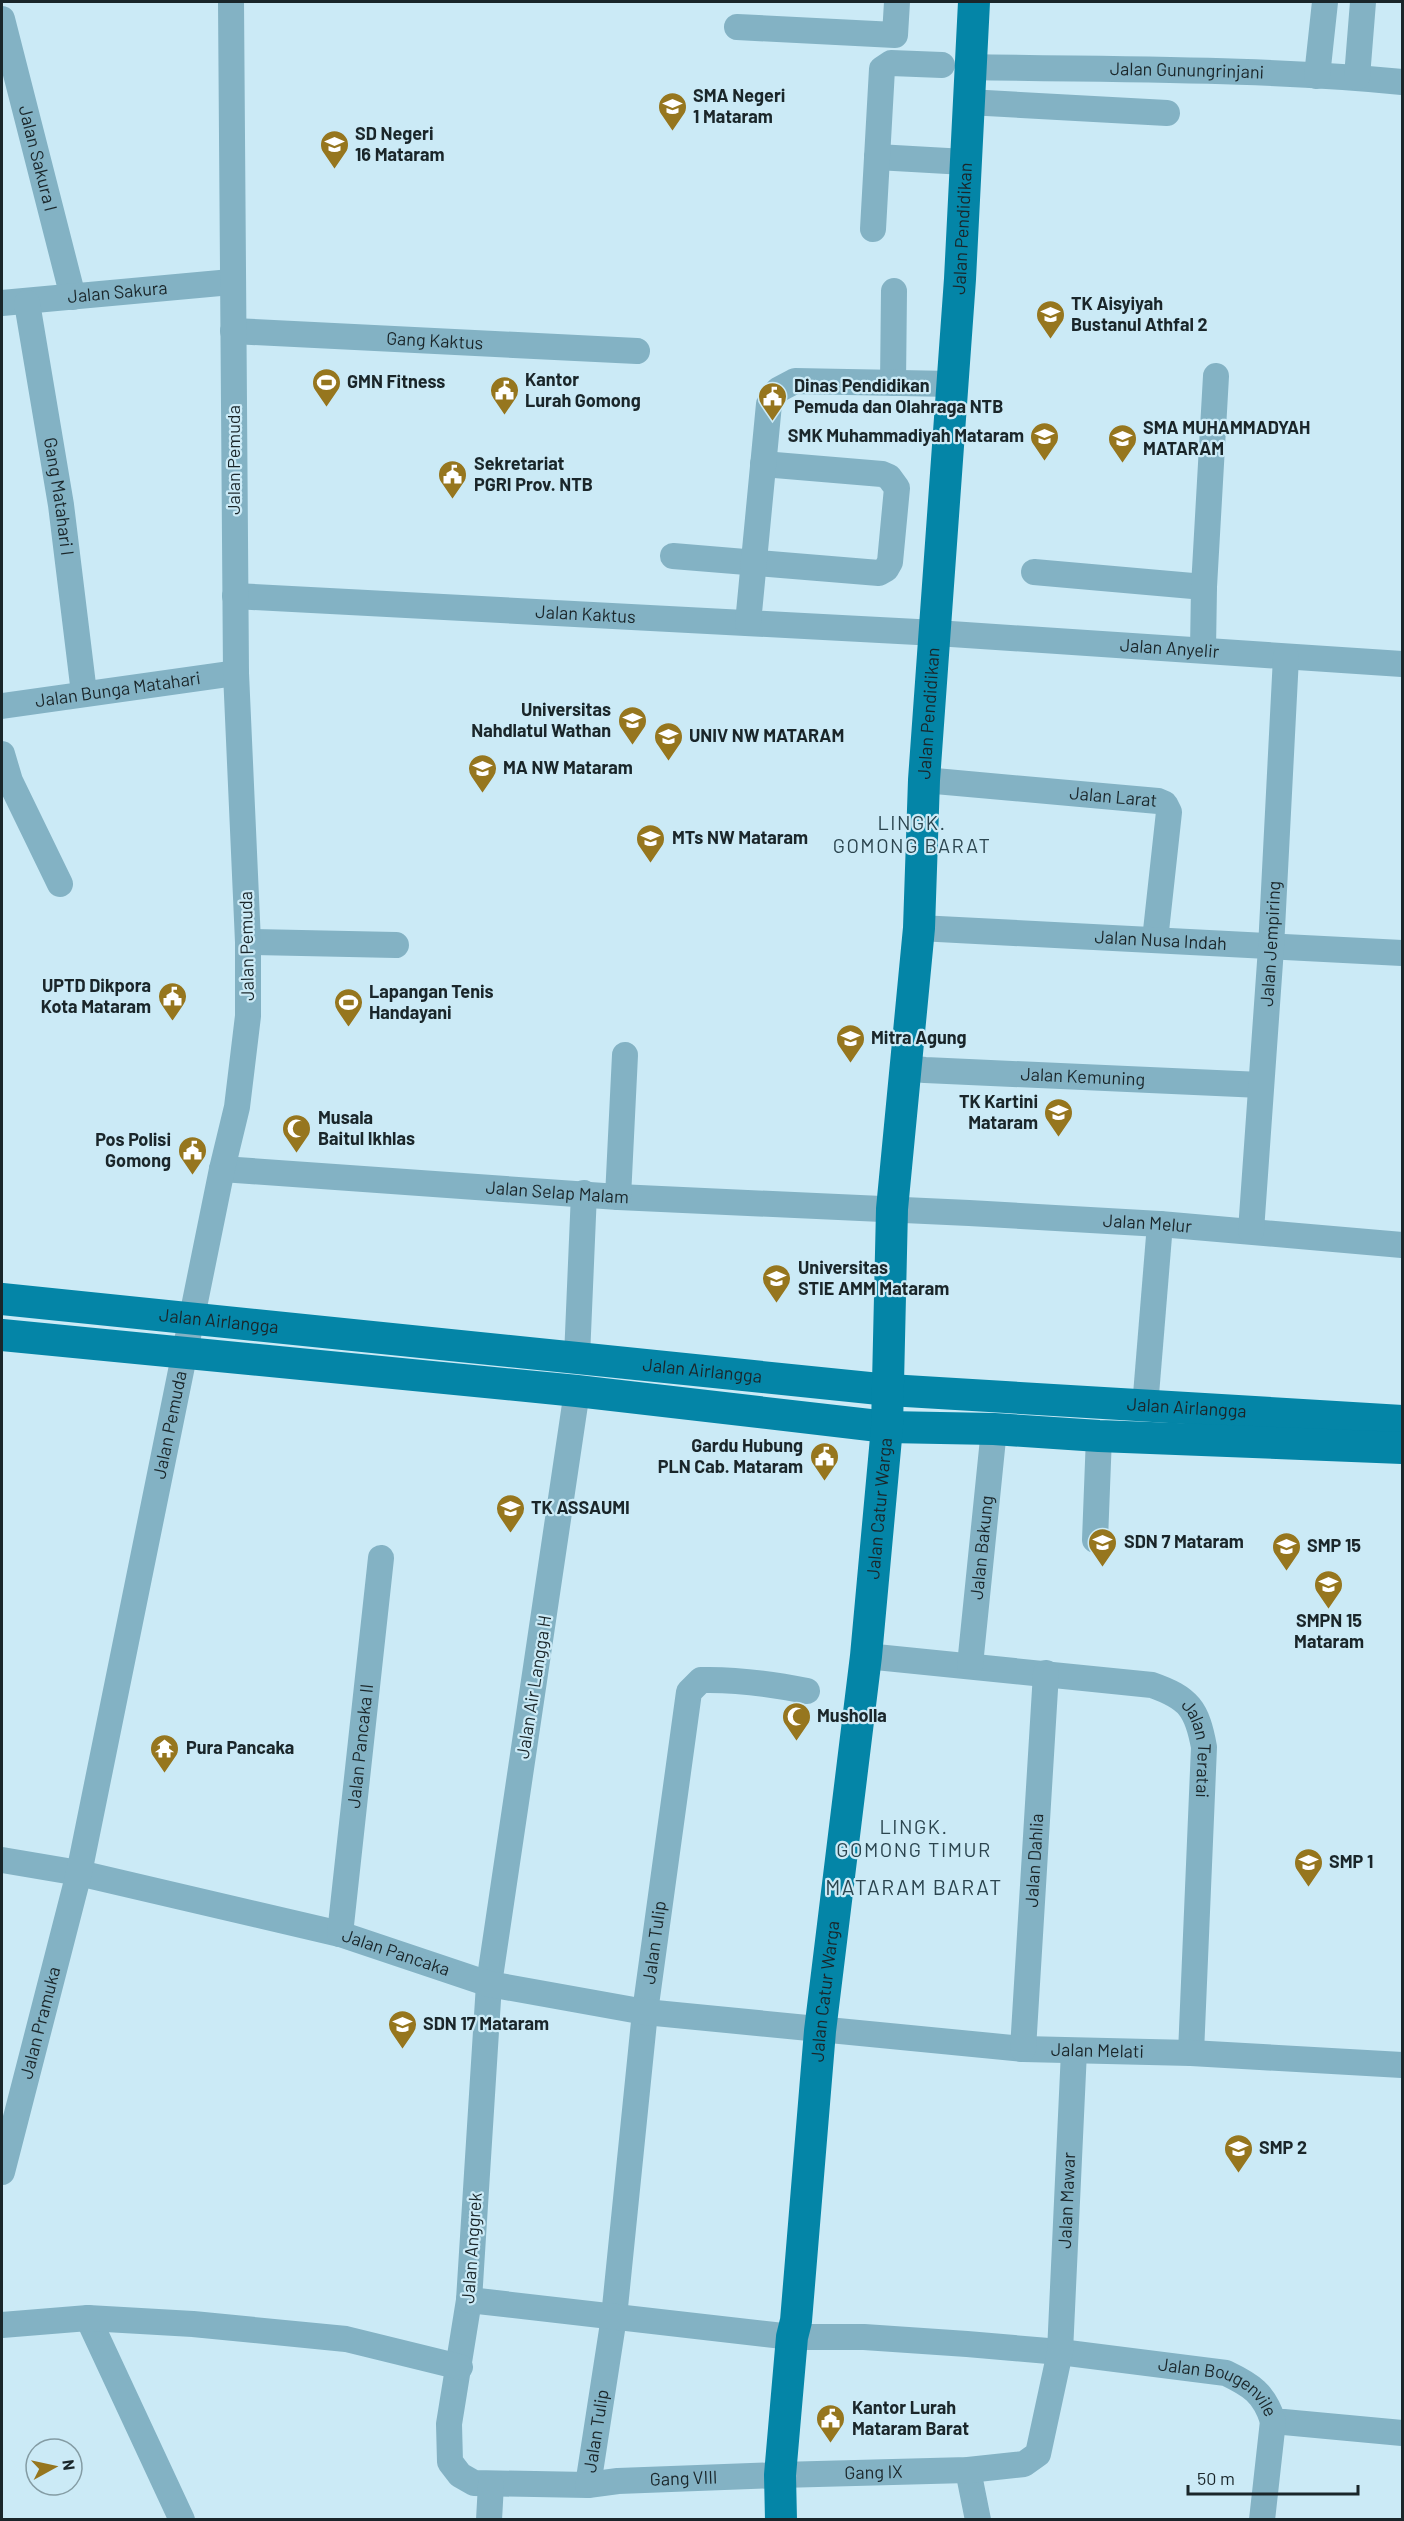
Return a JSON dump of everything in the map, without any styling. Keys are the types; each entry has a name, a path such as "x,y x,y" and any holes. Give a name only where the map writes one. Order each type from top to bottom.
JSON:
{"main road":[{"name":"Jalan Pendidikan","path":"887,1427 892,1209 919,928 924,780 961,265 968,102 957,66 974,2"},
{"name":"Jalan Airlangga","path":"2,1299 889,1390 1402,1421"},
{"name":"Jalan Airlangga","path":"2,1335 578,1391 887,1427 994,1429 1099,1436 1402,1448"},
{"name":"Jalan Catur Warga","path":"781,2520 780,2475 792,2337 796,2321 806,2029 866,1656 887,1427"}],"street":[{"name":"Jalan Pemuda","path":"78,1874 222,1169 237,1107 248,1016 248,942 236,673 231,282 231,2"},
{"path":"737,27 895,35 897,2"},
{"path":"1317,76 1325,2"},
{"path":"1358,77 1363,2"},
{"name":"Jalan Sakura I","path":"2,19 73,297"},
{"name":"Jalan Gunungrinjani","path":"877,157 882,69 891,63 1358,77 1402,82"},
{"path":"968,102 1167,113"},
{"path":"873,229 877,157 966,162"},
{"name":"Jalan Sakura","path":"2,303 27,303 231,282"},
{"path":"893,383 894,291"},
{"name":"Gang Matahari I","path":"27,303 61,505 84,693"},
{"name":"Gang Kaktus","path":"233,331 637,351"},
{"path":"1203,649 1204,587 1216,376"},
{"path":"748,623 770,404 778,390 795,381 952,384"},
{"path":"673,556 879,573 889,566 897,488 889,477 882,474 764,464"},
{"path":"1034,572 1204,587"},
{"name":"Jalan Kaktus","path":"235,596 936,633"},
{"name":"Jalan Anyelir","path":"936,633 962,637 1203,649 1402,664"},
{"name":"Jalan Jempiring","path":"1251,1231 1271,948 1286,657"},
{"name":"Jalan Bunga Matahari","path":"2,706 236,673"},
{"path":"2,754 10,780 60,884"},
{"name":"Jalan Larat","path":"924,780 1158,801 1165,804 1169,812 1155,940"},
{"name":"Jalan Nusa Indah","path":"919,928 1402,953"},
{"path":"248,942 396,945"},
{"path":"618,1197 625,1054"},
{"name":"Jalan Kemuning","path":"906,1068 1261,1085"},
{"name":"Jalan Selap Malam","path":"222,1169 618,1197 892,1209"},
{"path":"577,1357 584,1193"},
{"name":"Jalan Melur","path":"892,1209 1160,1224 1402,1245"},
{"path":"1145,1407 1160,1224"},
{"name":"Jalan Air Langga H","path":"489,1984 578,1391"},
{"name":"Jalan Bakung","path":"970,1665 994,1429"},
{"path":"1095,1540 1099,1436"},
{"name":"Jalan Pancaka II","path":"339,1934 381,1558"},
{"name":"Jalan Teratai","path":"866,1656 1152,1685 1174,1693 1189,1704 1200,1724 1204,1747 1191,2053"},
{"name":"Jalan Dahlia","path":"1023,2049 1046,1673"},
{"name":"Jalan Tulip","path":"491,2484 588,2485 614,2317 645,2012 689,1692 701,1680 759,1682 807,1691"},
{"name":"Jalan Pancaka","path":"2,1860 78,1874 339,1934 489,1984 645,2012 806,2029"},
{"name":"Jalan Pramuka","path":"3,2160 78,1874"},
{"name":"Jalan Anggrek","path":"489,1984 469,2300 449,2424 450,2462 460,2475 474,2482 491,2484"},
{"name":"Jalan Melati","path":"806,2029 1023,2049 1191,2053 1402,2065"},
{"name":"Jalan Mawar","path":"1060,2352 1074,2051"},
{"path":"469,2300 792,2337"},
{"path":"88,2318 182,2520"},
{"path":"2,2325 88,2318 193,2324 345,2339 460,2367"},
{"name":"Jalan Bougenvile","path":"792,2337 864,2337 1060,2352 1226,2373 1248,2383 1267,2403 1273,2421 1402,2433"},
{"name":"Gang IX","path":"780,2475 968,2470 1024,2464 1038,2454 1060,2352"},
{"path":"1262,2520 1273,2421"},
{"path":"968,2470 978,2520"},
{"name":"Gang VIII","path":"588,2485 618,2481 780,2475"},
{"path":"489,2520 491,2484"}],"place":[{"name":"SMA Negeri 1 Mataram","path":"672,132"},
{"name":"SD Negeri 16 Mataram","path":"334,170"},
{"name":"TK Aisyiyah Bustanul Athfal 2","path":"1050,340"},
{"name":"GMN Fitness","path":"326,408"},
{"name":"Kantor Lurah Gomong","path":"504,416"},
{"name":"Dinas Pendidikan Pemuda dan Olahraga NTB","path":"773,422"},
{"name":"SMK Muhammadiyah Mataram","path":"1045,462"},
{"name":"SMA MUHAMMADYAH MATARAM","path":"1122,464"},
{"name":"Sekretariat PGRI Prov. NTB","path":"453,500"},
{"name":"Universitas Nahdlatul Wathan","path":"632,746"},
{"name":"UNIV NW MATARAM","path":"668,762"},
{"name":"MA NW Mataram","path":"482,794"},
{"name":"MTs NW Mataram","path":"651,864"},
{"name":"UPTD Dikpora Kota Mataram","path":"172,1022"},
{"name":"Lapangan Tenis Handayani","path":"348,1028"},
{"name":"Mitra Agung","path":"850,1064"},
{"name":"TK Kartini Mataram","path":"1059,1138"},
{"name":"Musala Baitul Ikhlas","path":"297,1154"},
{"name":"Pos Polisi Gomong","path":"192,1176"},
{"name":"Universitas STIE AMM Mataram","path":"777,1304"},
{"name":"Gardu Hubung PLN Cab. Mataram","path":"824,1482"},
{"name":"TK ASSAUMI","path":"510,1534"},
{"name":"SDN 7 Mataram","path":"1103,1568"},
{"name":"SMP 15","path":"1286,1572"},
{"name":"SMPN 15 Mataram","path":"1329,1610"},
{"name":"Musholla","path":"796,1742"},
{"name":"Pura Pancaka","path":"165,1774"},
{"name":"SMP 1","path":"1308,1888"},
{"name":"SDN 17 Mataram","path":"402,2050"},
{"name":"SMP 2","path":"1238,2174"},
{"name":"Kantor Lurah Mataram Barat","path":"831,2444"}],"district":[{"name":"LINGK. GOMONG BARAT","path":"912,834"},
{"name":"LINGK. GOMONG TIMUR","path":"914,1838"},
{"name":"MATARAM BARAT","path":"914,1888"}]}
